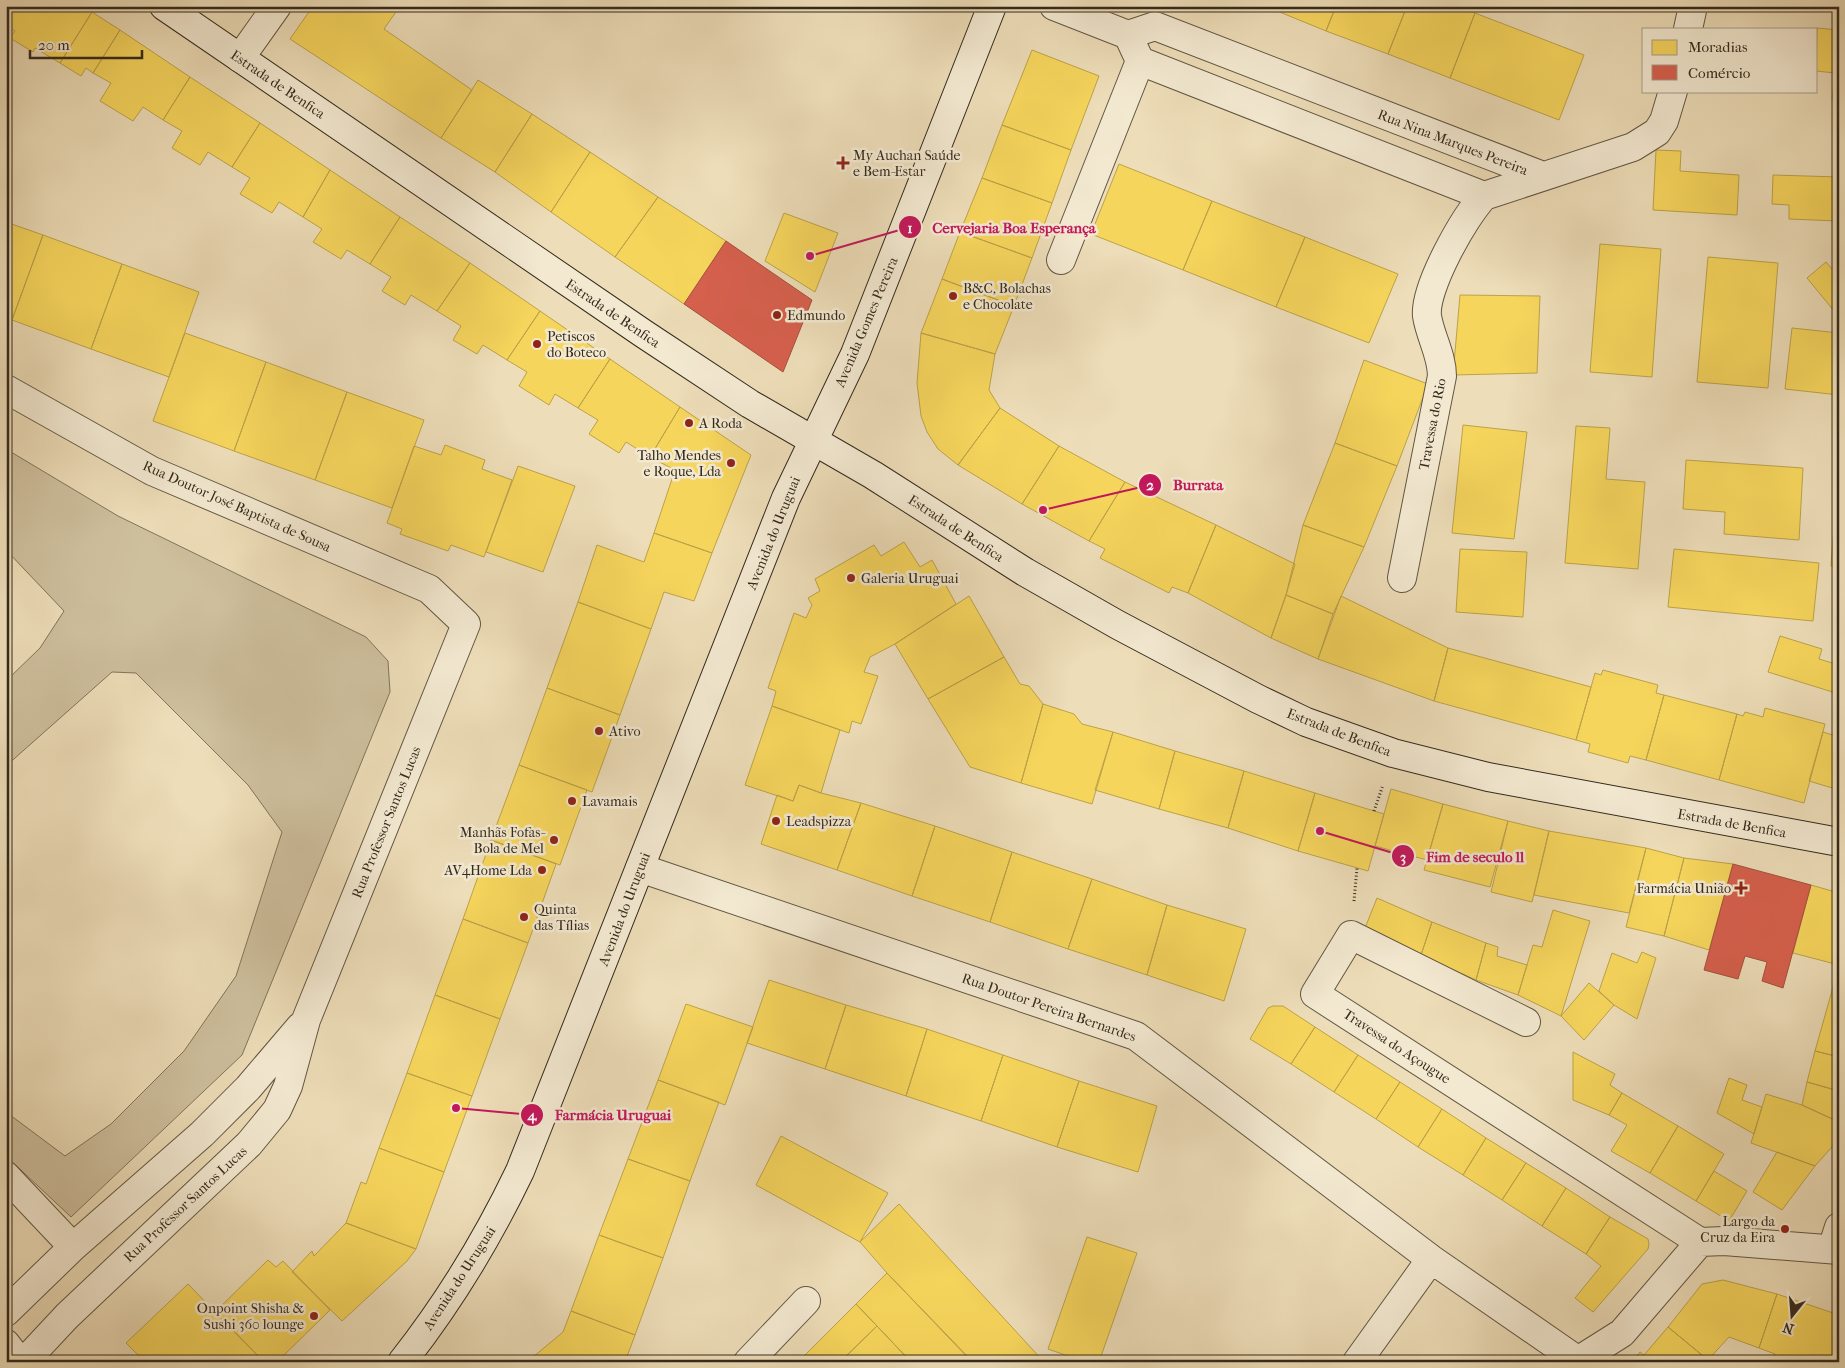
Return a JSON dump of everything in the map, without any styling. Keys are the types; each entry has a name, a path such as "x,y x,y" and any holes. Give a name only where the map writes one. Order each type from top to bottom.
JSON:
{"street":[{"name":"Estrada de Benfica","path":"164,6 693,368 750,404 873,474 1025,572 1216,678 1306,722 1393,753 1541,788 1839,842"},
{"path":"240,58 277,6"},
{"name":"Avenida Gomes Pereira","path":"814,440 855,354 992,6"},
{"path":"1054,6 1128,35 1140,61 1484,196"},
{"path":"1688,28 1693,6"},
{"name":"Rua Nina Marques Pereira","path":"1128,35 1155,26 1543,176"},
{"path":"1061,260 1140,61"},
{"path":"1543,176 1633,147 1647,140 1657,132 1664,120 1673,92"},
{"name":"Rua Nina Marques Pereira","path":"1484,196 1543,176"},
{"name":"Travessa do Rio","path":"1402,578 1442,376 1442,366 1428,318 1428,298 1459,231 1474,207 1484,196"},
{"name":"Rua Doutor José Baptista de Sousa","path":"6,389 152,471 429,589 466,624"},
{"name":"Avenida do Uruguai","path":"402,1362 460,1283 496,1221 520,1171 786,498 814,440"},
{"name":"Rua Professor Santos Lucas","path":"22,1362 67,1316 249,1144 277,1110 288,1086 306,1020 466,624"},
{"name":"Rua Doutor Pereira Bernardes","path":"640,868 1136,1036 1431,1258 1577,1361"},
{"name":"Travessa do Açougue","path":"1526,1022 1351,934 1316,994 1700,1242"},
{"name":"Rua Professor Santos Lucas","path":"6,1312 73,1247 202,1134 248,1088 306,1020"},
{"path":"6,1176 73,1247"},
{"path":"1577,1361 1622,1332 1700,1242 1837,1242"},
{"path":"1357,1362 1431,1258"},
{"path":"748,1362 806,1301"},
{"path":"6,1344 22,1362"}],"shaded area":[{"path":"6,449 118,516 366,637 388,661 390,692 242,1055 71,1217 6,1156 6,1112 65,1156 111,1124 184,1051 236,976 282,832 248,785 136,673 112,672 6,766 6,681 40,648 64,611 6,550"}],"building: Moradias":[{"path":"9,6 84,6 92,12 60,63 35,48 33,52 10,38 15,31 6,26 6,10"},
{"path":"313,6 400,6 384,29 472,90 441,138 290,39"},
{"path":"1265,6 1336,6 1326,31"},
{"path":"1336,6 1407,6 1388,54 1326,31"},
{"path":"1407,6 1458,6 1475,13 1450,78 1388,54"},
{"path":"92,12 120,30 93,73 86,68 81,76 60,63"},
{"path":"1475,13 1584,55 1559,120 1450,78"},
{"path":"1818,28 1839,30 1839,100 1832,100 1835,73 1818,71"},
{"path":"120,30 190,77 163,120 143,107 133,121 100,101 111,83 93,73"},
{"path":"1032,50 1099,76 1071,150 1002,125"},
{"path":"190,77 260,123 232,167 208,152 200,165 172,148 182,131 163,120"},
{"path":"478,80 532,114 495,172 441,138"},
{"path":"532,114 590,152 551,212 495,172"},
{"path":"260,123 330,170 303,217 279,202 272,213 240,194 250,178 232,167"},
{"path":"1002,125 1071,150 1052,203 982,178"},
{"path":"1656,150 1681,151 1680,171 1739,175 1737,215 1653,210"},
{"path":"590,152 658,197 615,257 551,212"},
{"path":"1119,164 1212,201 1183,270 1091,234"},
{"path":"330,170 400,217 370,264 347,250 341,259 313,242 322,229 303,217"},
{"path":"1773,175 1839,177 1839,221 1789,219 1789,205 1772,204"},
{"path":"982,178 1052,203 1032,258 960,232"},
{"path":"658,197 726,241 684,304 615,257"},
{"path":"1212,201 1305,237 1276,307 1183,270"},
{"path":"784,213 838,233 815,292 765,261"},
{"path":"400,217 470,263 437,311 411,295 405,305 382,291 391,277 370,264"},
{"path":"6,222 43,235 12,320 6,318"},
{"path":"960,232 1032,258 1014,306 942,279"},
{"path":"43,235 122,264 91,349 12,320"},
{"path":"1305,237 1398,274 1369,343 1276,307"},
{"path":"1600,244 1661,249 1652,377 1590,372"},
{"path":"1708,257 1778,263 1768,388 1697,382"},
{"path":"1826,262 1832,269 1839,264 1839,317 1807,278"},
{"path":"470,263 540,311 507,360 483,345 477,354 453,340 461,326 437,311"},
{"path":"122,264 199,292 169,377 91,349"},
{"path":"942,279 1014,306 995,354 921,333"},
{"path":"1460,295 1540,296 1537,373 1453,375"},
{"path":"540,311 610,359 578,408 555,394 549,405 519,386 527,372 507,360"},
{"path":"1792,328 1839,333 1839,395 1785,389"},
{"path":"185,333 266,362 234,451 153,421"},
{"path":"921,333 995,354 989,390 1000,408 958,465 938,449 927,432 921,416 917,383"},
{"path":"610,359 680,407 650,457 626,442 619,453 589,434 598,420 578,408"},
{"path":"1364,360 1428,384 1397,466 1335,443"},
{"path":"266,362 347,392 315,480 234,451"},
{"path":"347,392 424,420 392,508 315,480"},
{"path":"680,407 751,455 712,553 654,533 675,470 650,457"},
{"path":"1000,408 1059,446 1022,504 958,465"},
{"path":"1463,425 1527,432 1514,539 1452,533"},
{"path":"1576,426 1610,428 1606,479 1645,482 1638,569 1565,563"},
{"path":"1335,443 1397,466 1364,547 1303,525"},
{"path":"445,445 485,460 482,469 512,480 484,557 451,545 448,551 400,534 402,529 387,523 414,446 441,455"},
{"path":"1059,446 1125,482 1089,541 1022,504"},
{"path":"1686,460 1803,468 1799,540 1724,534 1725,512 1683,509"},
{"path":"518,466 575,486 543,572 486,552"},
{"path":"1838,470 1839,566 1831,566"},
{"path":"1125,482 1216,525 1188,593 1172,587 1169,593 1100,558 1105,549 1089,541"},
{"path":"1216,525 1295,564 1271,638 1188,593"},
{"path":"1303,525 1364,547 1333,614 1286,595"},
{"path":"654,533 712,553 694,601 664,592 651,629 578,602 597,545 644,562"},
{"path":"904,542 920,567 932,560 956,604 895,644 870,657 864,672 878,676 861,724 852,721 849,733 772,706 776,691 768,688 794,613 806,618 812,605 808,598 820,591 815,579 874,545 881,556"},
{"path":"1460,549 1527,552 1523,617 1456,612"},
{"path":"1674,549 1819,563 1813,621 1668,607"},
{"path":"1286,595 1333,614 1318,659 1271,638"},
{"path":"969,596 1004,657 928,699 895,644"},
{"path":"1341,596 1448,648 1434,701 1318,659"},
{"path":"578,602 651,629 620,715 547,688"},
{"path":"1780,636 1822,649 1819,659 1839,665 1839,694 1768,672"},
{"path":"1448,648 1591,687 1576,740 1434,701"},
{"path":"1004,657 1020,684 1029,686 1043,704 1021,783 970,767 928,699"},
{"path":"1603,670 1658,685 1656,693 1664,695 1646,760 1630,756 1628,763 1588,752 1590,744 1576,740 1595,673 1601,675"},
{"path":"547,688 620,715 592,792 519,765"},
{"path":"1664,695 1737,714 1719,780 1646,760"},
{"path":"1043,704 1074,714 1082,724 1113,732 1092,804 1021,783"},
{"path":"772,706 840,730 821,793 799,785 793,801 745,785"},
{"path":"1765,708 1825,724 1804,803 1719,780 1737,714 1743,716 1745,712 1763,717"},
{"path":"1113,732 1175,751 1159,809 1095,790"},
{"path":"1823,732 1839,737 1839,790 1809,781"},
{"path":"1175,751 1244,771 1228,828 1159,809"},
{"path":"519,765 587,790 560,865 491,840"},
{"path":"1244,771 1315,793 1298,851 1228,828"},
{"path":"799,785 821,793 861,803 837,870 761,844 777,795 793,801"},
{"path":"1391,789 1443,804 1427,860 1375,846"},
{"path":"1315,793 1384,814 1368,871 1298,851"},
{"path":"861,803 935,826 912,896 837,870"},
{"path":"1443,804 1508,821 1490,887 1424,870"},
{"path":"1508,821 1549,831 1532,902 1491,892"},
{"path":"935,826 1012,852 990,922 912,896"},
{"path":"1549,831 1646,848 1629,913 1534,895"},
{"path":"491,840 556,864 528,943 463,919"},
{"path":"1646,848 1684,858 1664,936 1626,927"},
{"path":"1012,852 1092,879 1068,949 990,922"},
{"path":"1684,858 1733,864 1709,950 1664,936"},
{"path":"1092,879 1167,905 1147,975 1068,949"},
{"path":"1811,885 1839,893 1839,965 1793,953"},
{"path":"1377,898 1432,922 1421,955 1365,928"},
{"path":"1167,905 1246,929 1224,1001 1147,975"},
{"path":"1553,910 1590,921 1561,1016 1518,995 1533,945 1542,947"},
{"path":"463,919 528,943 500,1019 435,995"},
{"path":"1432,922 1486,943 1476,980 1421,955"},
{"path":"1486,943 1498,947 1497,956 1527,965 1518,995 1476,980"},
{"path":"1642,952 1656,958 1637,1019 1614,1005 1599,991 1612,953 1637,963"},
{"path":"1839,966 1839,1057 1815,1051"},
{"path":"769,980 846,1005 825,1069 747,1043"},
{"path":"1589,983 1614,1005 1584,1040 1561,1016"},
{"path":"435,995 500,1019 472,1096 407,1073"},
{"path":"686,1004 753,1027 725,1105 658,1080"},
{"path":"846,1005 927,1029 906,1096 825,1069"},
{"path":"1283,1006 1315,1027 1291,1064 1250,1039 1268,1008"},
{"path":"1315,1027 1358,1055 1334,1092 1291,1064"},
{"path":"927,1029 1003,1055 981,1121 906,1096"},
{"path":"1815,1051 1839,1057 1839,1091 1807,1082"},
{"path":"1573,1052 1615,1074 1610,1085 1622,1093 1609,1115 1573,1100"},
{"path":"1003,1055 1079,1081 1057,1147 981,1121"},
{"path":"1358,1055 1400,1082 1376,1119 1334,1092"},
{"path":"407,1073 472,1096 444,1172 379,1148"},
{"path":"1729,1078 1747,1085 1742,1100 1762,1107 1754,1134 1717,1113"},
{"path":"658,1080 719,1102 690,1181 628,1159"},
{"path":"1079,1081 1157,1106 1138,1172 1057,1147"},
{"path":"1400,1082 1442,1109 1418,1147 1376,1119"},
{"path":"1807,1082 1839,1091 1839,1122 1802,1105"},
{"path":"1622,1093 1678,1126 1650,1173 1611,1151 1627,1125 1609,1115"},
{"path":"1766,1094 1802,1105 1839,1122 1839,1139 1815,1166 1751,1143"},
{"path":"1442,1109 1486,1138 1463,1175 1418,1147"},
{"path":"1678,1126 1724,1154 1696,1201 1650,1173"},
{"path":"781,1136 888,1193 860,1242 756,1185"},
{"path":"1486,1138 1526,1163 1502,1200 1463,1175"},
{"path":"379,1148 444,1172 416,1249 346,1223 361,1182 366,1184"},
{"path":"1777,1152 1815,1166 1782,1210 1753,1192"},
{"path":"628,1159 690,1181 663,1258 599,1235"},
{"path":"1526,1163 1566,1188 1542,1226 1502,1200"},
{"path":"1714,1171 1747,1191 1729,1221 1696,1201"},
{"path":"1566,1188 1610,1217 1586,1254 1542,1226"},
{"path":"899,1204 1044,1362 972,1362 887,1273 860,1242"},
{"path":"1610,1217 1648,1239 1649,1245 1648,1249 1593,1312 1575,1298 1601,1266 1586,1254"},
{"path":"346,1223 416,1249 407,1261 342,1321 292,1272 312,1251 314,1256"},
{"path":"599,1235 663,1258 635,1335 571,1311"},
{"path":"1087,1237 1137,1253 1099,1362 1085,1362 1048,1349"},
{"path":"268,1260 276,1267 283,1261 330,1310 277,1362 264,1362 215,1312"},
{"path":"887,1273 972,1361 911,1362 856,1304"},
{"path":"1723,1280 1777,1294 1759,1348 1729,1337 1708,1360 1668,1327 1702,1284"},
{"path":"188,1284 264,1362 145,1362 126,1343"},
{"path":"1777,1294 1839,1315 1839,1362 1772,1362 1775,1354 1759,1348"},
{"path":"856,1304 877,1326 840,1362 798,1362"},
{"path":"571,1311 635,1335 625,1362 527,1362 563,1332"},
{"path":"877,1326 911,1362 840,1362"},
{"path":"1668,1327 1709,1362 1632,1362 1640,1352 1644,1355"}],"building: Comércio":[{"path":"726,241 812,300 783,372 684,304"},
{"path":"1733,864 1811,885 1783,988 1762,981 1767,962 1745,956 1738,979 1704,970"}],"place":[{"name":"My Auchan Saúde e Bem-Estar","path":"843,163"},
{"name":"Cervejaria Boa Esperança","path":"810,256"},
{"name":"B&C, Bolachas e Chocolate","path":"953,296"},
{"name":"Edmundo","path":"777,315"},
{"name":"Petiscos do Boteco","path":"537,344"},
{"name":"A Roda","path":"689,423"},
{"name":"Talho Mendes e Roque, Lda","path":"731,463"},
{"name":"Burrata","path":"1043,510"},
{"name":"Galeria Uruguai","path":"851,578"},
{"name":"Ativo","path":"599,731"},
{"name":"Lavamais","path":"572,801"},
{"name":"Leadspizza","path":"776,821"},
{"name":"Fim de seculo ll","path":"1320,831"},
{"name":"Manhãs Fofas- Bola de Mel","path":"554,840"},
{"name":"AV4Home Lda","path":"542,870"},
{"name":"Farmácia União","path":"1741,888"},
{"name":"Quinta das Tílias","path":"524,917"},
{"name":"Farmácia Uruguai","path":"456,1108"},
{"name":"Largo da Cruz da Eira","path":"1785,1229"},
{"name":"Onpoint Shisha & Sushi 360 lounge","path":"314,1316"}]}
